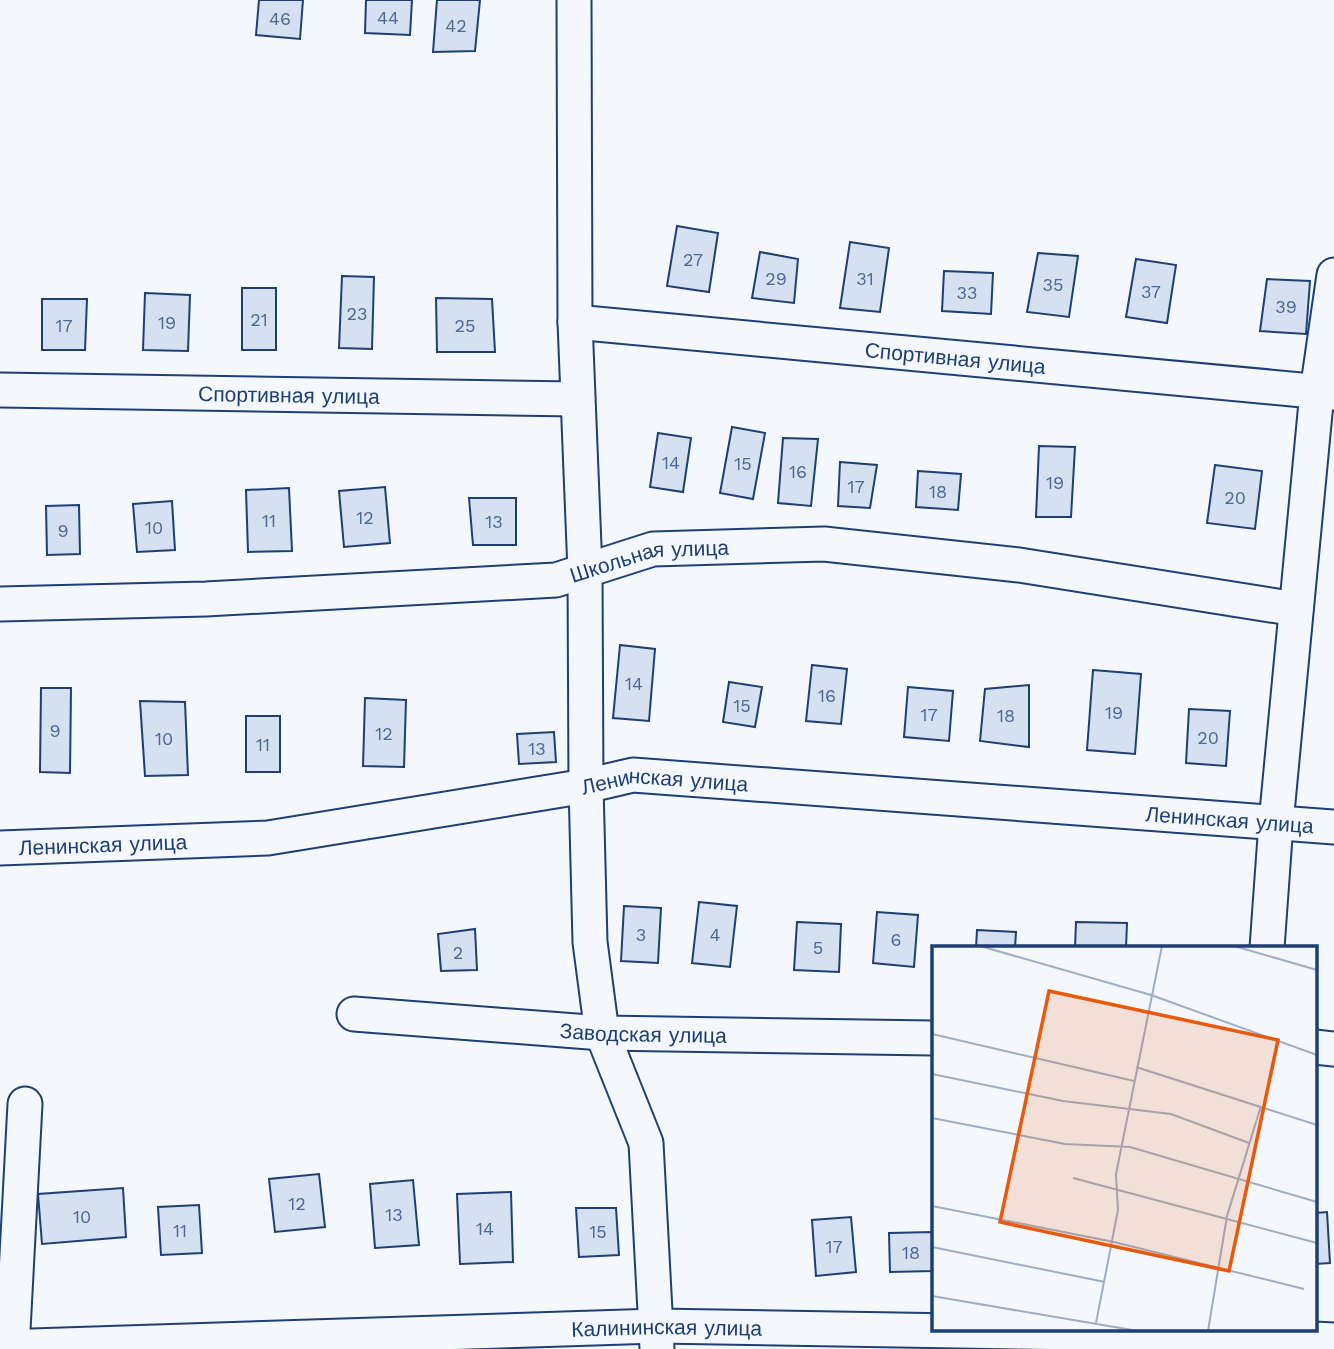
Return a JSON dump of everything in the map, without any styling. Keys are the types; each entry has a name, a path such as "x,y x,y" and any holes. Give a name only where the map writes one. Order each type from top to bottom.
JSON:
{"street":[{"path":"574,0 576,400 585,571 590,942 602,1033 646,1143 657,1337"},
{"path":"1267,946 1296,609 1326,392 1334,275"},
{"name":"Спортивная улица","path":"575,322 1326,392"},
{"name":"Спортивная улица","path":"0,390 576,400"},
{"name":"Школьная улица","path":"0,604 206,599 516,583 556,580 653,549 824,544 1019,565 1296,609"},
{"name":"Ленинская улица","path":"0,848 268,838 586,786 633,775 1334,827"},
{"name":"Заводская улица","path":"354,1014 602,1033 932,1038"},
{"path":"1316,1047 1334,1049"},
{"path":"8,1348 24,1104"},
{"name":"Калининская улица","path":"8,1348 657,1337 1334,1339"}],"building":[{"path":"259,0 303,0 300,39 256,35"},
{"path":"366,0 412,0 410,35 365,33"},
{"path":"437,0 480,0 475,51 433,52"},
{"path":"677,226 718,233 709,292 667,286"},
{"path":"850,242 889,248 880,312 840,308"},
{"path":"760,252 798,259 794,303 752,298"},
{"path":"1038,253 1078,256 1069,317 1027,312"},
{"path":"1136,259 1176,265 1167,323 1126,317"},
{"path":"944,271 993,273 991,314 942,311"},
{"path":"342,276 374,277 372,349 339,348"},
{"path":"1267,279 1310,281 1306,334 1260,331"},
{"path":"242,288 276,288 276,350 242,350"},
{"path":"145,293 190,295 188,351 143,350"},
{"path":"436,298 492,299 495,352 437,352"},
{"path":"42,299 87,299 85,350 42,350"},
{"path":"732,427 765,433 753,499 720,493"},
{"path":"658,433 691,438 683,492 650,487"},
{"path":"783,438 818,439 811,506 778,503"},
{"path":"1039,446 1075,447 1071,517 1036,517"},
{"path":"840,462 877,465 870,508 838,506"},
{"path":"1215,465 1262,471 1255,529 1207,523"},
{"path":"918,471 961,474 958,510 916,507"},
{"path":"385,487 390,543 344,547 339,491"},
{"path":"289,488 292,551 248,552 246,490"},
{"path":"469,498 516,498 516,545 473,545"},
{"path":"172,501 175,550 137,552 133,504"},
{"path":"79,505 80,554 47,555 46,506"},
{"path":"620,645 655,649 649,721 613,718"},
{"path":"812,665 847,669 841,724 806,721"},
{"path":"1093,670 1141,674 1135,754 1087,750"},
{"path":"729,682 762,687 755,727 723,722"},
{"path":"1029,685 1029,747 980,741 985,689"},
{"path":"908,687 953,691 949,741 904,737"},
{"path":"41,688 71,688 70,773 40,772"},
{"path":"365,698 406,700 404,767 363,766"},
{"path":"140,701 185,702 188,775 145,776"},
{"path":"1189,709 1230,711 1226,766 1186,763"},
{"path":"246,716 280,716 280,772 246,772"},
{"path":"554,732 556,762 519,764 517,734"},
{"path":"699,902 737,906 730,967 692,963"},
{"path":"624,906 661,908 658,963 621,961"},
{"path":"877,912 918,915 914,967 873,963"},
{"path":"797,922 841,924 839,972 794,970"},
{"path":"1076,922 1127,923 1126,946 1075,946"},
{"path":"475,929 477,970 441,971 438,934"},
{"path":"977,930 1016,932 1015,946 976,946"},
{"path":"319,1174 325,1227 275,1232 269,1179"},
{"path":"413,1180 419,1245 375,1248 370,1184"},
{"path":"123,1188 126,1237 42,1244 38,1194"},
{"path":"511,1192 513,1262 460,1264 457,1194"},
{"path":"199,1205 202,1253 161,1255 158,1207"},
{"path":"576,1208 616,1208 619,1255 579,1257"},
{"path":"1327,1212 1330,1263 1316,1264 1316,1213"},
{"path":"851,1217 856,1272 816,1276 812,1220"},
{"path":"932,1232 932,1271 890,1272 889,1233"}]}
